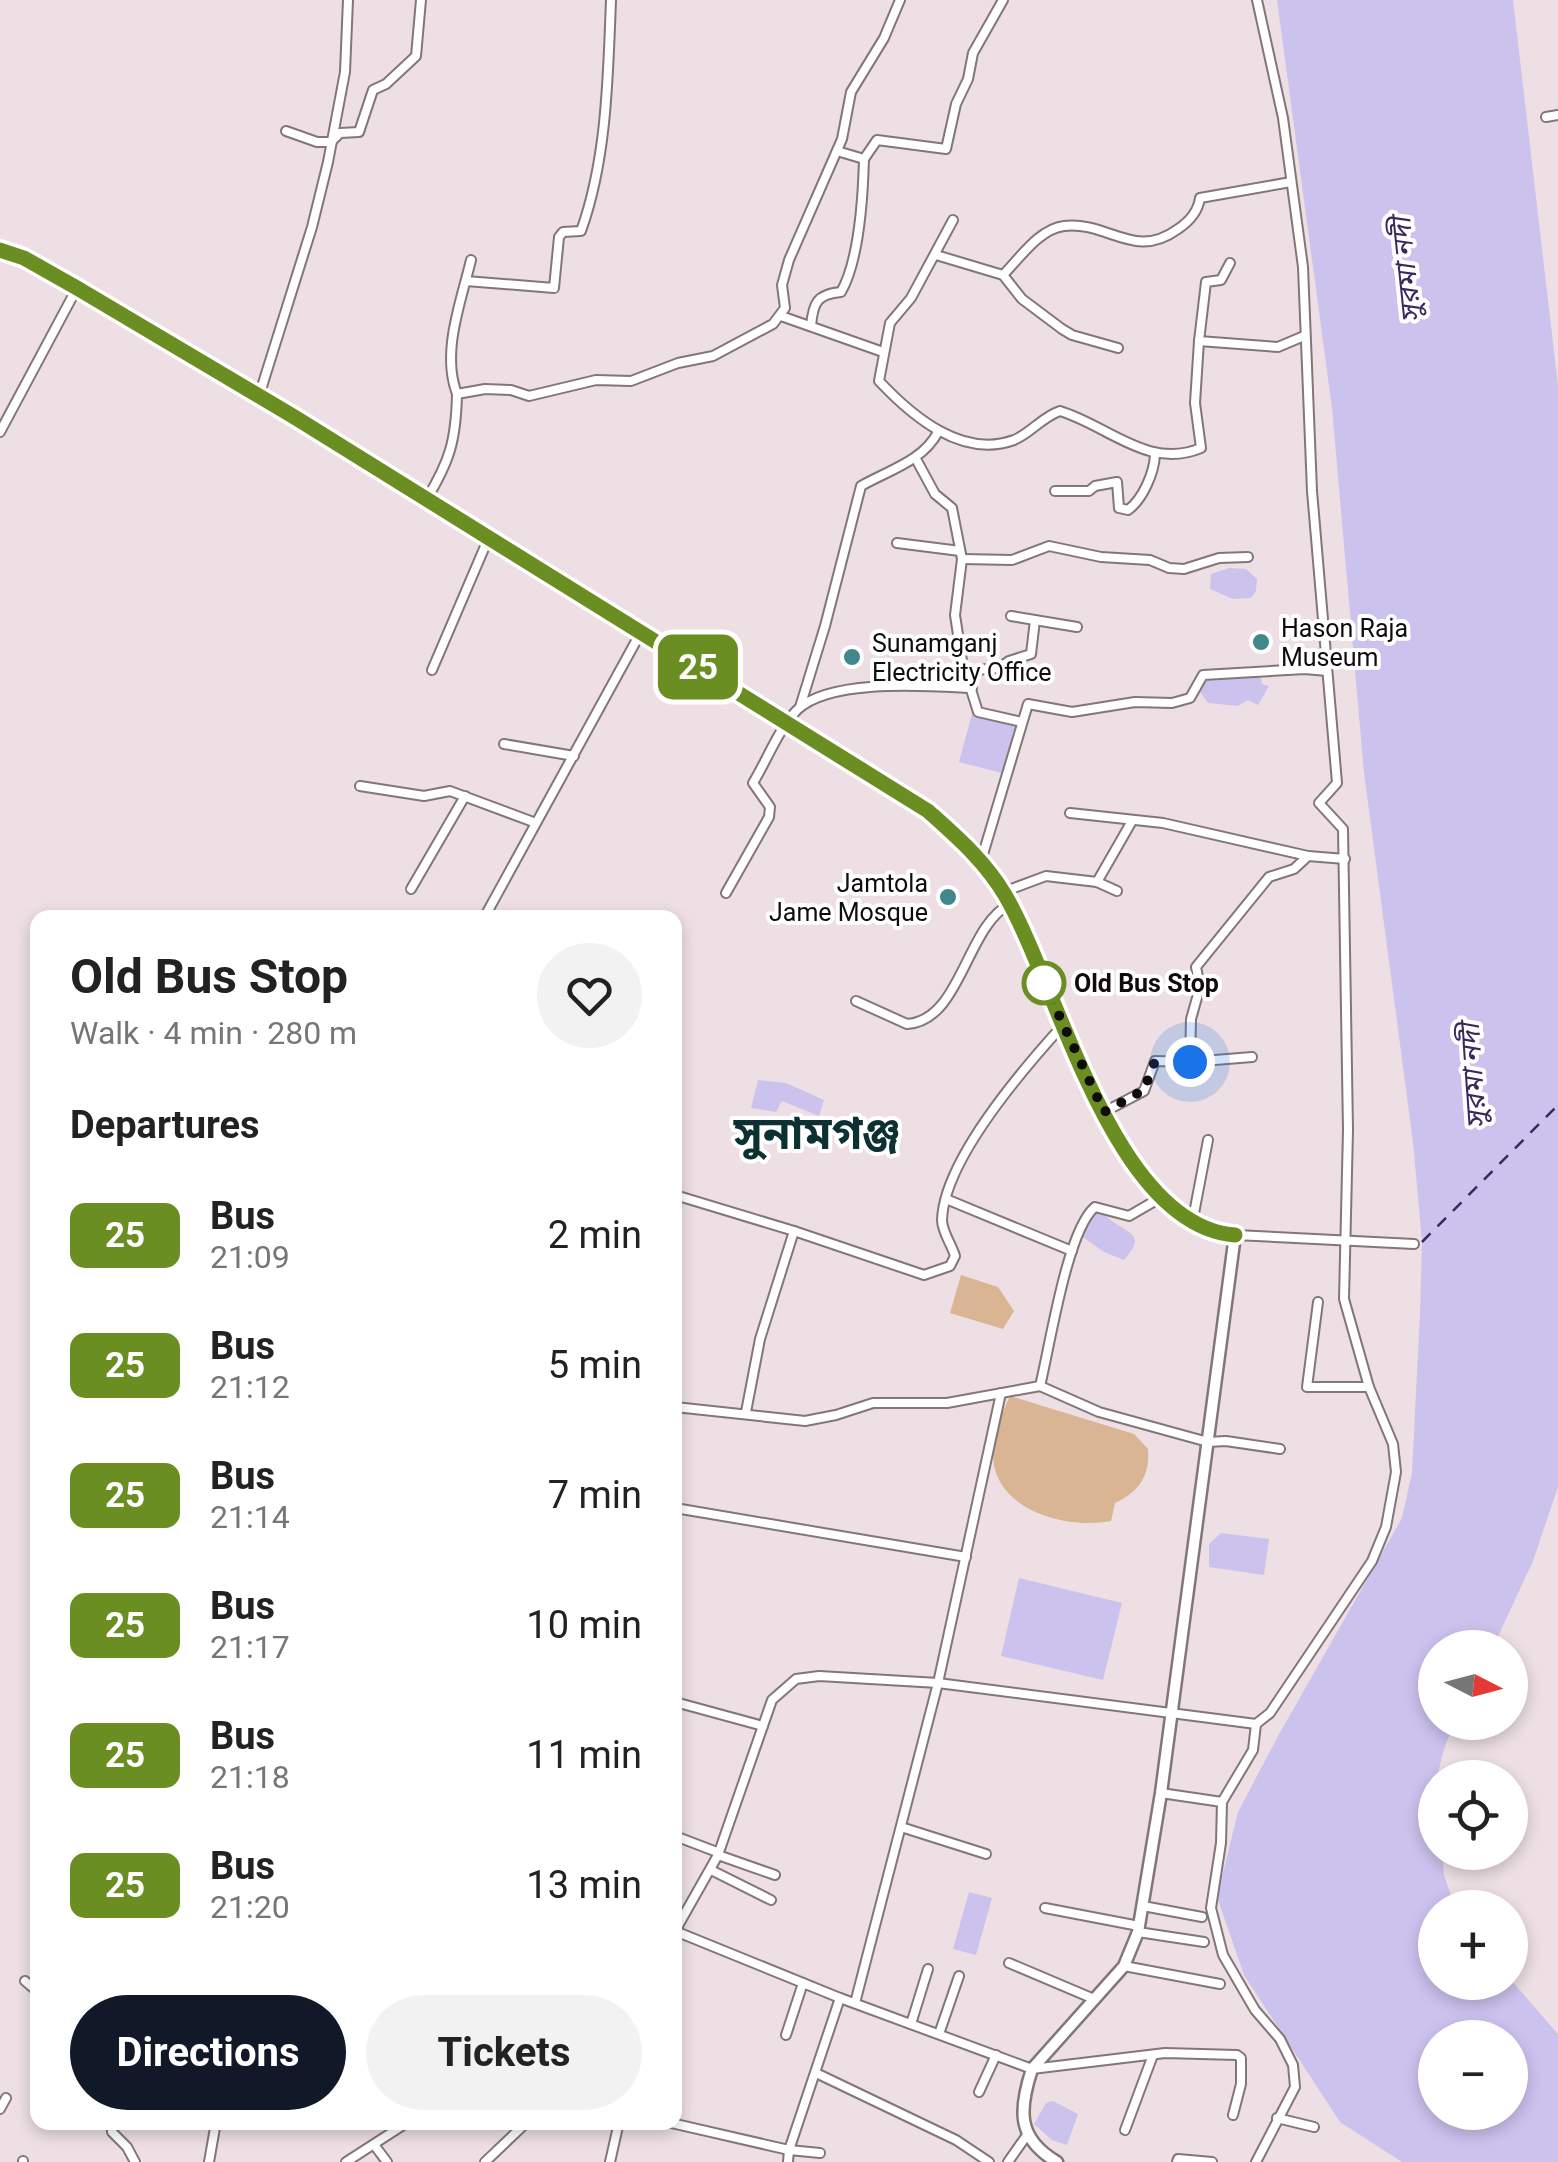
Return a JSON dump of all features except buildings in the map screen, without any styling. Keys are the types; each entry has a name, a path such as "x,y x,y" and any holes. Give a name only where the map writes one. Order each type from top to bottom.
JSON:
{"main road":[{"path":"0,250 24,258 259,396 928,811 980,861 1010,904 1104,1112 1131,1160 1160,1198 1192,1224 1235,1235 1139,1929 1124,1966 1032,2068 1022,2115 1027,2135 1057,2162"}],"street":[{"path":"259,396 312,227 332,142 344,72 348,0"},
{"path":"286,131 317,142 332,142 340,133 359,132 373,90 386,84 416,56 421,0"},
{"path":"466,281 554,288 559,238 563,232 581,231 594,184 611,0"},
{"path":"456,394 498,390 529,396 596,380 631,381 713,356 772,324 785,308 782,285 789,260 837,152 852,92 884,38 900,0"},
{"path":"811,326 813,305 823,295 841,292 848,279 864,202 864,159 877,140 946,149 973,54 1003,0"},
{"path":"1256,2162 1295,2088 1293,2065 1280,2038 1255,2010 1223,1955 1212,1908 1222,1802 1253,1750 1256,1724 1270,1713 1372,1561 1386,1527 1396,1472 1394,1444 1369,1387 1344,1300 1348,1130 1343,829 1319,803 1337,783 1312,491 1303,267 1283,118 1257,0"},
{"path":"1546,116 1558,115"},
{"path":"837,152 864,159"},
{"path":"1003,275 1035,242 1064,226 1151,244 1191,219 1200,198 1292,182"},
{"path":"953,220 912,298 890,323 880,383 938,432 984,445 1010,441 1060,411 1155,455 1200,448 1194,404 1198,323 1206,282 1222,280 1230,263"},
{"path":"936,255 1003,275 1022,299 1062,330 1118,348"},
{"path":"426,500 451,455 456,432 450,352 471,260"},
{"path":"0,432 77,288"},
{"path":"781,316 883,352"},
{"path":"1199,342 1278,347 1304,336"},
{"path":"726,893 770,818 770,807 753,784 800,708 861,486 925,452 938,432"},
{"path":"1055,490 1089,491 1117,482 1118,508 1128,510 1138,503 1154,469 1155,455"},
{"path":"916,458 935,494 952,508 961,555 955,615 978,712 1022,722"},
{"path":"432,670 489,537"},
{"path":"897,544 1012,560 1049,546 1101,557 1150,560 1184,569 1218,558 1248,557"},
{"path":"1011,616 1077,628"},
{"path":"966,671 998,668 1031,654 1035,620"},
{"path":"488,910 641,631"},
{"path":"980,861 1028,704 1072,712 1135,702 1172,702 1190,698 1203,675 1305,669 1327,672"},
{"path":"800,708 822,697 885,685 972,688"},
{"path":"504,744 574,756"},
{"path":"360,786 424,796 450,791 536,823"},
{"path":"411,888 466,796"},
{"path":"1070,813 1162,823 1308,856 1344,859"},
{"path":"1097,882 1132,821"},
{"path":"1190,1062 1191,1019 1200,986 1196,967 1269,877 1294,869 1308,856"},
{"path":"1003,892 1046,876 1097,882 1116,890"},
{"path":"856,1001 907,1024 928,1017 949,995 992,915 1010,904"},
{"path":"682,1197 924,1275 950,1266 955,1256 942,1226 949,1184 998,1104 1063,1025"},
{"path":"1104,1112 1144,1090 1155,1061 1252,1058"},
{"path":"1192,1224 1208,1140"},
{"path":"1040,1386 1072,1250 1082,1224 1092,1209 1129,1216 1160,1198"},
{"path":"946,1199 1072,1250"},
{"path":"746,1412 760,1340 794,1230"},
{"path":"1235,1235 1414,1244"},
{"path":"1318,1302 1306,1386 1369,1387"},
{"path":"682,1407 805,1421 873,1403 947,1403 1040,1386 1099,1412 1208,1442 1226,1440 1280,1449"},
{"path":"854,2003 938,1684 1001,1392"},
{"path":"682,1509 966,1557"},
{"path":"682,1919 711,1870 772,1700 796,1679 818,1676 938,1684 1256,1724"},
{"path":"682,1704 763,1726"},
{"path":"1160,1793 1222,1802"},
{"path":"901,1827 986,1854"},
{"path":"682,1839 775,1876"},
{"path":"711,1870 771,1900"},
{"path":"1143,1906 1202,1918"},
{"path":"1045,1908 1204,1942"},
{"path":"682,1934 840,1998 1032,2068 1153,2054 1210,2052 1242,2058 1241,2084 1233,2115"},
{"path":"1009,1963 1094,1999"},
{"path":"1124,1966 1220,1984"},
{"path":"911,2024 928,1969"},
{"path":"939,2034 959,1976"},
{"path":"25,1981 30,1985"},
{"path":"786,2035 803,1983"},
{"path":"788,2162 840,1998"},
{"path":"1125,2130 1153,2054"},
{"path":"979,2092 996,2055"},
{"path":"816,2073 956,2140 989,2162"},
{"path":"0,2109 6,2098"},
{"path":"1277,2118 1314,2128"},
{"path":"682,2125 789,2150 820,2153"},
{"path":"112,2130 135,2162"},
{"path":"209,2162 215,2130"},
{"path":"346,2162 397,2130"},
{"path":"486,2162 519,2130"},
{"path":"610,2162 617,2130"},
{"path":"1008,2162 1027,2135"},
{"path":"375,2146 387,2162"},
{"path":"1177,2162 1212,2162"}],"shaded area":[{"path":"961,1275 998,1287 1014,1311 1003,1329 950,1313"},
{"path":"1010,1396 1134,1434 1148,1449 1141,1482 1131,1494 1115,1503 1111,1521 1058,1519 1024,1506 1010,1495 1000,1482 993,1457 997,1429"}],"water":[{"name":"সুরমা নদী","path":"1277,0 1513,0 1558,386 1558,1487 1533,1561 1501,1630 1418,1630 1418,1740 1448,1740 1442,1760 1418,1760 1418,1870 1444,1870 1449,1890 1418,1890 1418,2000 1528,2000 1558,2034 1558,2162 1402,2162 1340,2122 1244,1975 1217,1897 1238,1812 1402,1518 1412,1473 1422,1242 1413,1142 1364,773 1332,408"},
{"path":"1229,568 1246,569 1257,579 1251,598 1233,599 1210,589 1211,574"},
{"path":"1260,675 1262,684 1269,686 1258,705 1248,700 1238,706 1208,703 1198,689 1206,676"},
{"path":"972,714 1015,726 1002,773 959,762"},
{"path":"758,1080 786,1083 824,1100 819,1116 782,1101 776,1112 751,1108"},
{"path":"1099,1211 1133,1235 1134,1245 1124,1260 1080,1235 1094,1212"},
{"path":"1221,1533 1269,1539 1264,1575 1209,1567 1209,1544"},
{"path":"1019,1578 1122,1603 1103,1680 1001,1656"},
{"path":"969,1892 992,1898 976,1955 953,1949"},
{"path":"1053,2101 1078,2114 1067,2145 1052,2140 1034,2124 1046,2103"}],"ferry route":[{"path":"1422,1242 1558,1105"}],"bus line":[{"name":"25","path":"0,250 24,258 77,288 296,418 928,811 967,845 1003,892 1094,1092 1139,1172 1167,1206 1186,1220 1207,1230 1235,1235"}],"place":[{"name":"Hason Raja Museum","path":"1261,642"},
{"name":"Sunamganj Electricity Office","path":"852,657"},
{"name":"Jamtola Jame Mosque","path":"948,897"},
{"name":"Old Bus Stop","path":"1044,983"}],"district":[{"name":"সুনামগঞ্জ","path":"817,1133"}],"route":[{"path":"1044,983 1104,1112 1144,1090 1155,1061 1190,1062"}]}
